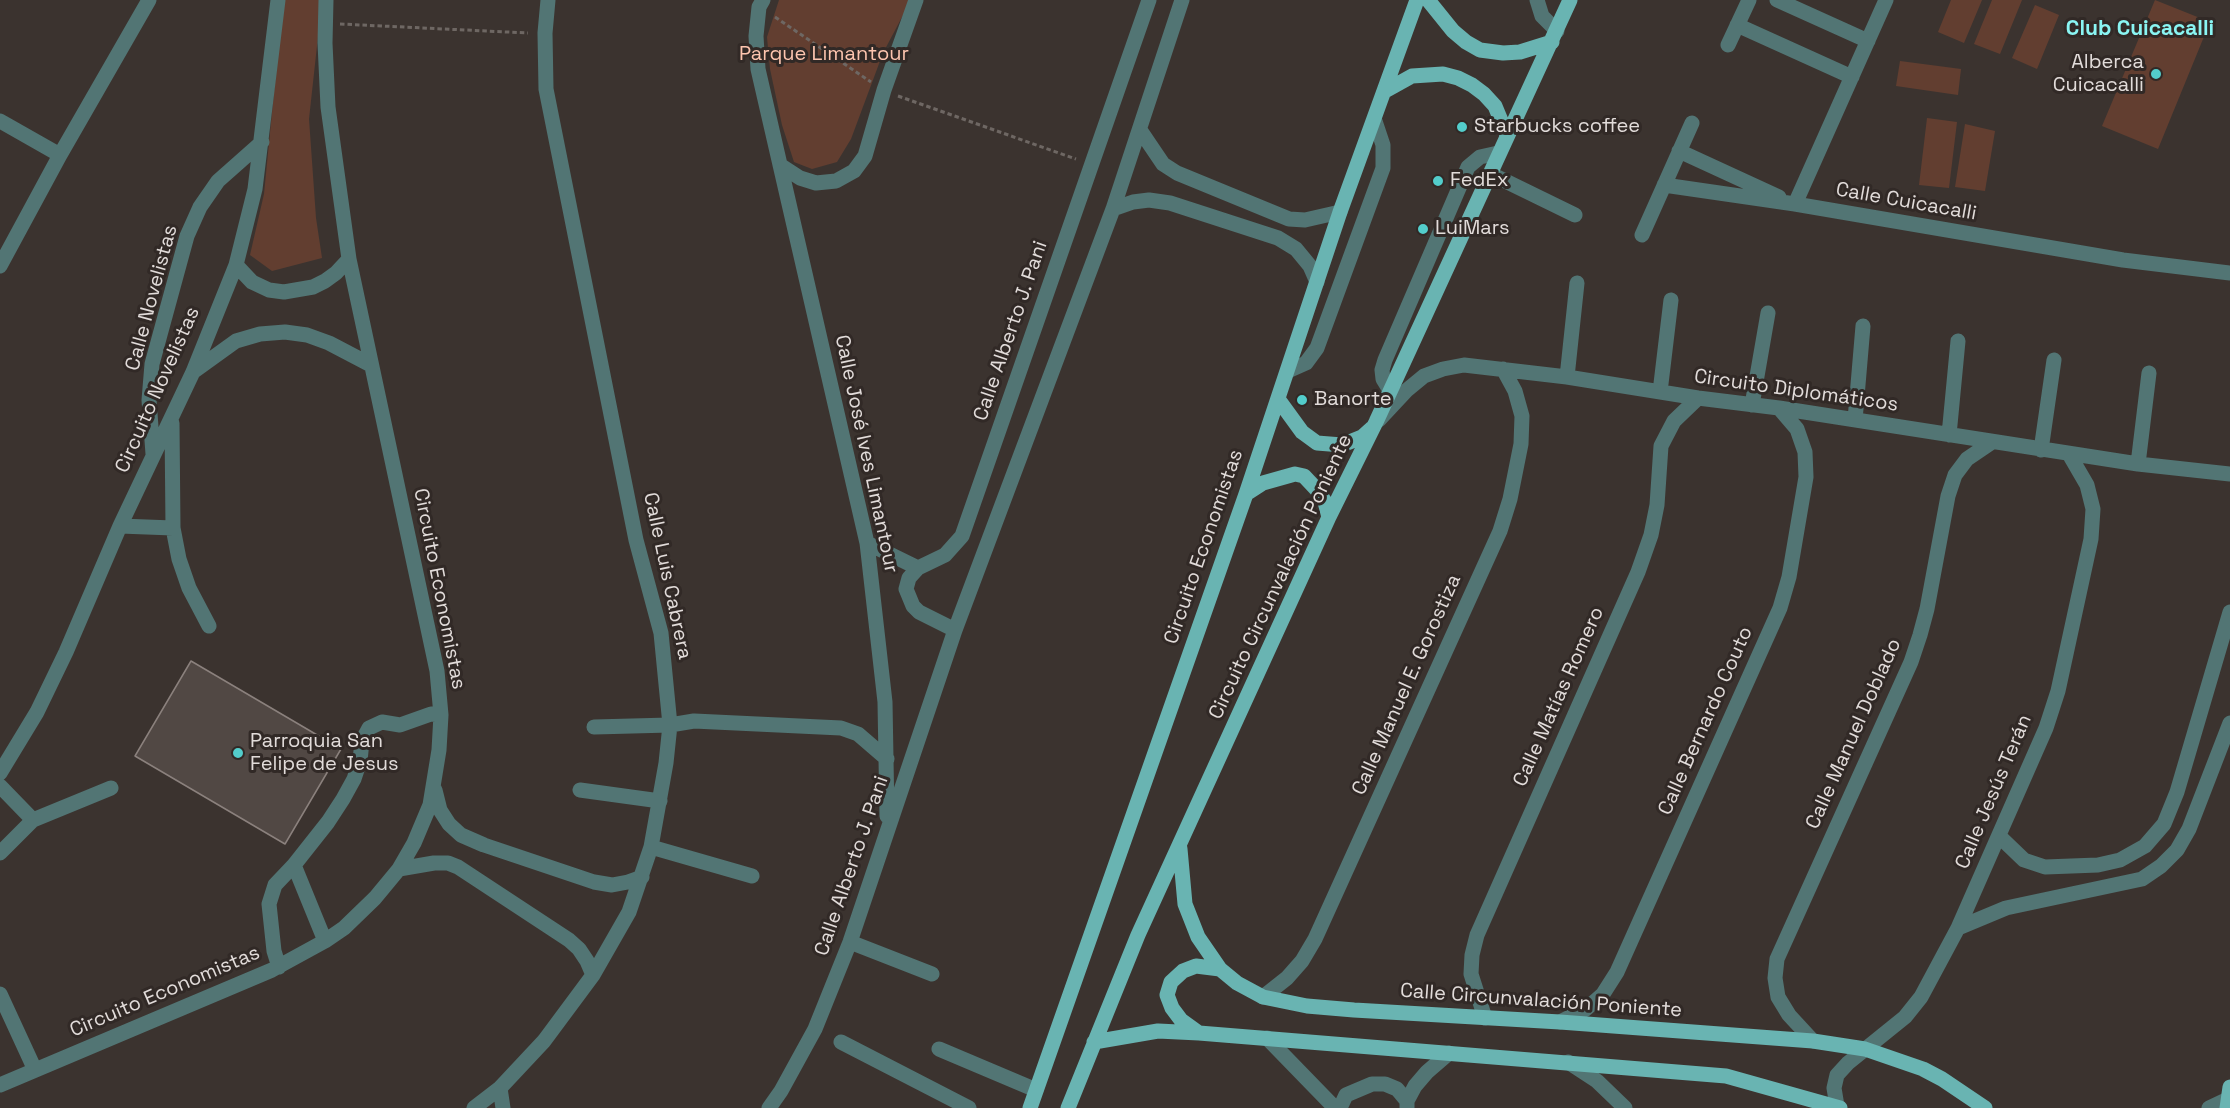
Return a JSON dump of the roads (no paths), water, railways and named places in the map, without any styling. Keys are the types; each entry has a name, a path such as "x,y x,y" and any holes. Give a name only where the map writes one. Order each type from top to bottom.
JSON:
{"main road":[{"name":"Circuito Economistas","path":"1030,1108 1246,494 1340,212 1375,121 1417,0"},
{"path":"1428,0 1453,31 1480,50 1503,53 1520,52 1554,36"},
{"name":"Circuito Circunvalación Poniente","path":"1072,1106 1094,1042 1138,935 1329,517 1390,392 1570,0"},
{"path":"1385,91 1412,76 1443,74 1458,78 1485,94 1495,106 1507,135"},
{"path":"1278,399 1309,439 1325,445 1342,445 1352,442 1362,437 1376,422"},
{"path":"1246,494 1270,480 1295,474 1304,476 1319,492 1325,502 1329,517"},
{"name":"Calle Circunvalación Poniente","path":"1179,846 1185,904 1198,937 1220,969 1237,983 1263,997 1306,1006 1814,1041 1865,1049 1923,1069 1985,1108"},
{"path":"1199,1033 1181,1020 1172,1008 1167,995 1171,982 1183,971 1196,966 1220,969"},
{"path":"1094,1042 1158,1031 1568,1062 1726,1076 1839,1107"}],"street":[{"path":"0,266 60,155 149,0"},
{"name":"Circuito Novelistas","path":"0,773 37,712 66,652 120,526 193,372 236,265 255,189 278,0"},
{"name":"Circuito Economistas","path":"0,1084 279,967 325,941 344,928 375,898 399,868 423,825 434,787 441,715 437,671 350,259 328,107 326,0"},
{"name":"Calle Luis Cabrera","path":"474,1108 500,1088 544,1041 593,975 629,912 651,847 660,801 670,725 661,633 636,540 546,89 545,33 548,0"},
{"path":"780,165 800,178 816,183 836,181 854,171 865,156 884,90 916,0"},
{"name":"Calle Alberto J. Pani","path":"918,568 945,555 962,536 1149,0"},
{"name":"Calle Alberto J. Pani","path":"769,1108 781,1091 815,1029 850,942 955,630 1113,209 1182,0"},
{"path":"1537,0 1542,16 1554,36"},
{"path":"1728,45 1749,0"},
{"path":"1776,0 1868,41"},
{"name":"Calle Cuicacalli","path":"1886,0 1796,204 2123,260 2230,273"},
{"name":"Calle José Ives Limantour","path":"761,3 756,36 759,69 867,543 885,702 887,828"},
{"path":"1737,25 1852,77"},
{"path":"0,121 60,155"},
{"path":"1288,371 1306,363 1317,348 1383,168 1383,145 1375,121"},
{"path":"1642,235 1692,123"},
{"path":"1140,130 1163,164 1187,177 1289,219 1305,220 1340,212"},
{"name":"Calle Novelistas","path":"153,455 149,400 152,364 187,236 200,207 218,181 262,142"},
{"path":"1679,151 1796,204"},
{"path":"1390,392 1383,379 1382,370 1385,360 1468,167 1479,157 1498,153"},
{"path":"1491,174 1575,215"},
{"path":"1664,185 1796,204"},
{"path":"1113,209 1141,201 1170,203 1278,238 1296,249 1310,266 1317,282"},
{"path":"236,265 252,282 269,290 284,292 313,287 325,281 350,259"},
{"path":"1567,377 1576,283"},
{"path":"1660,392 1671,300"},
{"path":"1752,405 1768,313"},
{"path":"1855,420 1863,326"},
{"path":"193,372 236,341 260,334 285,332 307,335 329,343 371,365"},
{"path":"1949,435 1958,341"},
{"path":"2041,450 2054,360"},
{"name":"Circuito Diplomáticos","path":"1376,422 1424,376 1464,364 1779,408 2138,464 2230,474"},
{"name":"Calle Manuel E. Gorostiza","path":"1263,997 1287,978 1302,961 1315,939 1500,531 1510,499 1521,444 1521,416 1515,391 1503,369"},
{"path":"2138,464 2149,373"},
{"name":"Calle Matías Romero","path":"1485,1018 1471,974 1472,955 1477,935 1638,572 1651,535 1657,505 1661,446 1674,421 1698,398"},
{"name":"Calle Bernardo Couto","path":"1560,1022 1586,1009 1603,994 1617,972 1780,608 1789,577 1806,477 1805,452 1797,429 1779,408"},
{"path":"172,419 173,528 179,559 189,588 209,626"},
{"name":"Calle Manuel Doblado","path":"1814,1041 1789,1015 1778,997 1775,978 1777,959 1917,644 1927,609 1947,496 1955,475 1967,459 1992,442"},
{"name":"Calle Jesús Terán","path":"1839,1107 1834,1088 1837,1075 1848,1063 1905,1017 1921,997 1958,928 2046,728 2058,691 2091,539 2093,509 2087,484 2069,454"},
{"path":"120,526 173,528"},
{"path":"867,543 918,568 909,578 906,589 908,598 920,612 955,630"},
{"path":"1999,836 2024,860 2045,867 2098,865 2120,860 2145,846 2164,824 2177,792 2230,612"},
{"path":"279,967 274,951 269,904 275,885 294,865 344,799 354,779 360,761 362,741 369,728 382,722 400,725 431,714 441,715"},
{"path":"594,728 670,725 694,721 841,728 858,734 887,759"},
{"path":"1958,928 2006,908 2142,879 2161,866 2177,850 2189,829 2230,723"},
{"path":"0,786 33,820"},
{"path":"434,787 440,810 449,824 461,835 484,846 594,882 612,885 642,877"},
{"path":"0,853 33,820 111,788"},
{"path":"580,790 660,801"},
{"path":"651,847 752,876"},
{"path":"399,868 434,863 448,863 458,867 569,940 584,955 593,975"},
{"path":"294,865 325,941"},
{"path":"850,942 932,974"},
{"path":"0,994 35,1070"},
{"path":"1267,1038 1338,1108 1346,1095 1372,1084 1385,1084 1397,1089 1407,1105"},
{"path":"841,1042 969,1108"},
{"path":"939,1049 1036,1090"},
{"path":"1407,1105 1414,1086 1427,1071 1449,1053"},
{"path":"1568,1062 1598,1081 1625,1108"},
{"path":"500,1088 503,1108"},
{"path":"2209,1108 2228,1098"}],"place":[{"name":"Alberca Cuicacalli","path":"2156,74"},
{"name":"Starbucks coffee","path":"1462,127"},
{"name":"FedEx","path":"1438,181"},
{"name":"LuiMars","path":"1423,229"},
{"name":"Banorte","path":"1302,400"},
{"name":"Parroquia San Felipe de Jesus","path":"238,753"}],"district":[{"name":"Club Cuicacalli","path":"2140,29"}],"park label":[{"name":"Parque Limantour","path":"824,55"}]}
